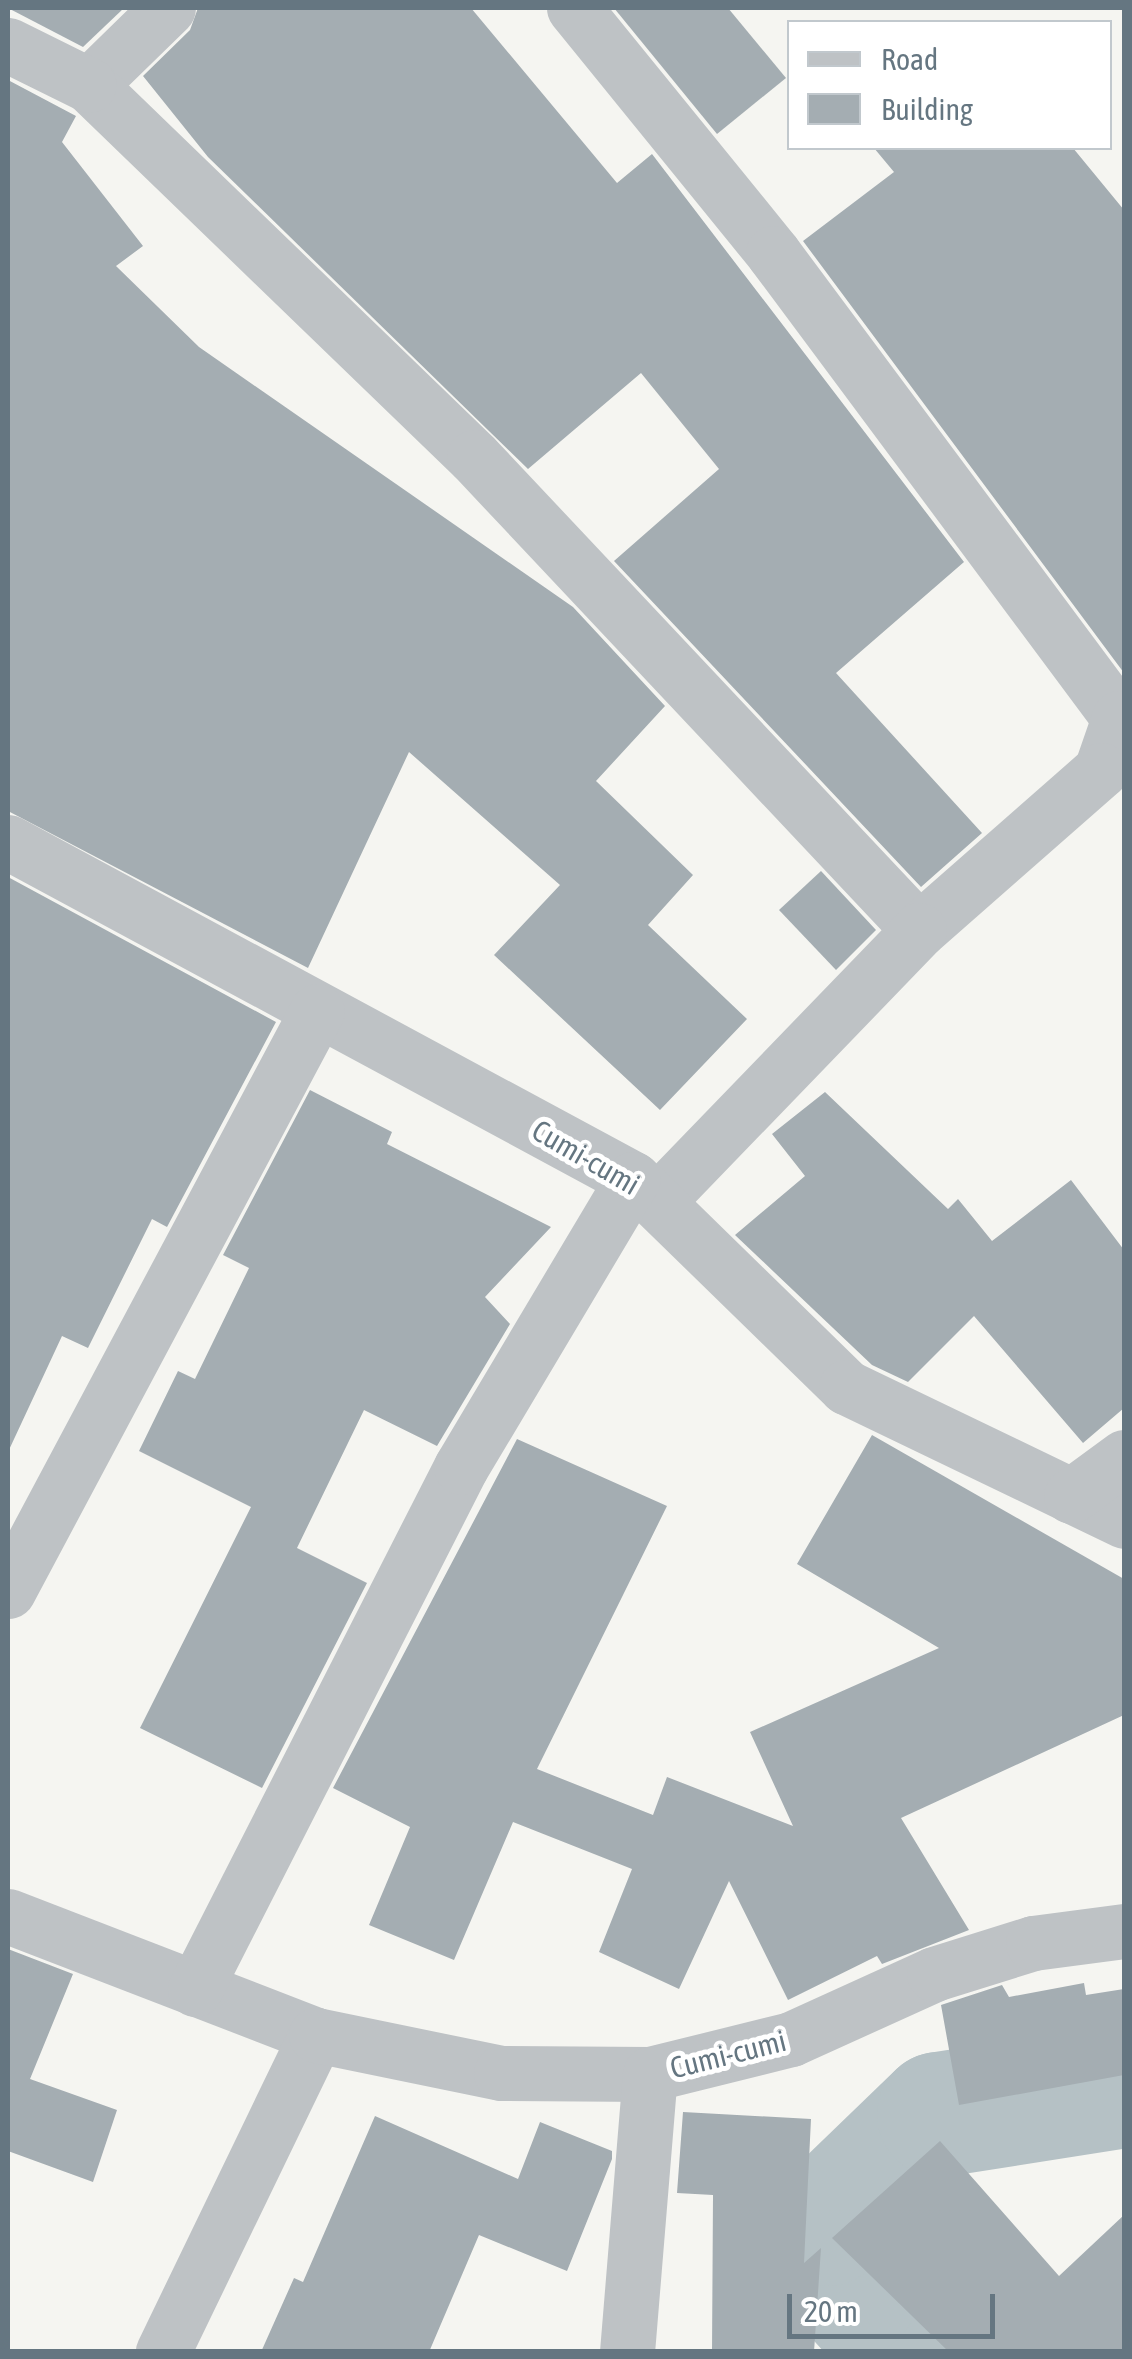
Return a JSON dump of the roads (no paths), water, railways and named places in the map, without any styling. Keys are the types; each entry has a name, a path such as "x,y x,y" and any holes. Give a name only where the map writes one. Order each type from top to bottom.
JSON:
{"street":[{"path":"88,84 168,8"},
{"path":"195,1989 460,1466 645,1190 919,930 1101,770 1122,716 774,253 574,8"},
{"path":"8,46 88,84 474,457 919,930"},
{"name":"Cumi-cumi","path":"8,842 645,1190 846,1387 1124,1521"},
{"path":"8,1591 317,1012"},
{"path":"1070,1496 1124,1457"},
{"name":"Cumi-cumi","path":"8,1916 316,2035 501,2073 650,2074 791,2039 934,1974 1033,1944 1124,1931"},
{"path":"164,2352 316,2035"},
{"path":"627,2352 650,2074"}],"waterway":[{"path":"908,2352 855,2293 826,2223 939,2114 1124,2085"}]}
